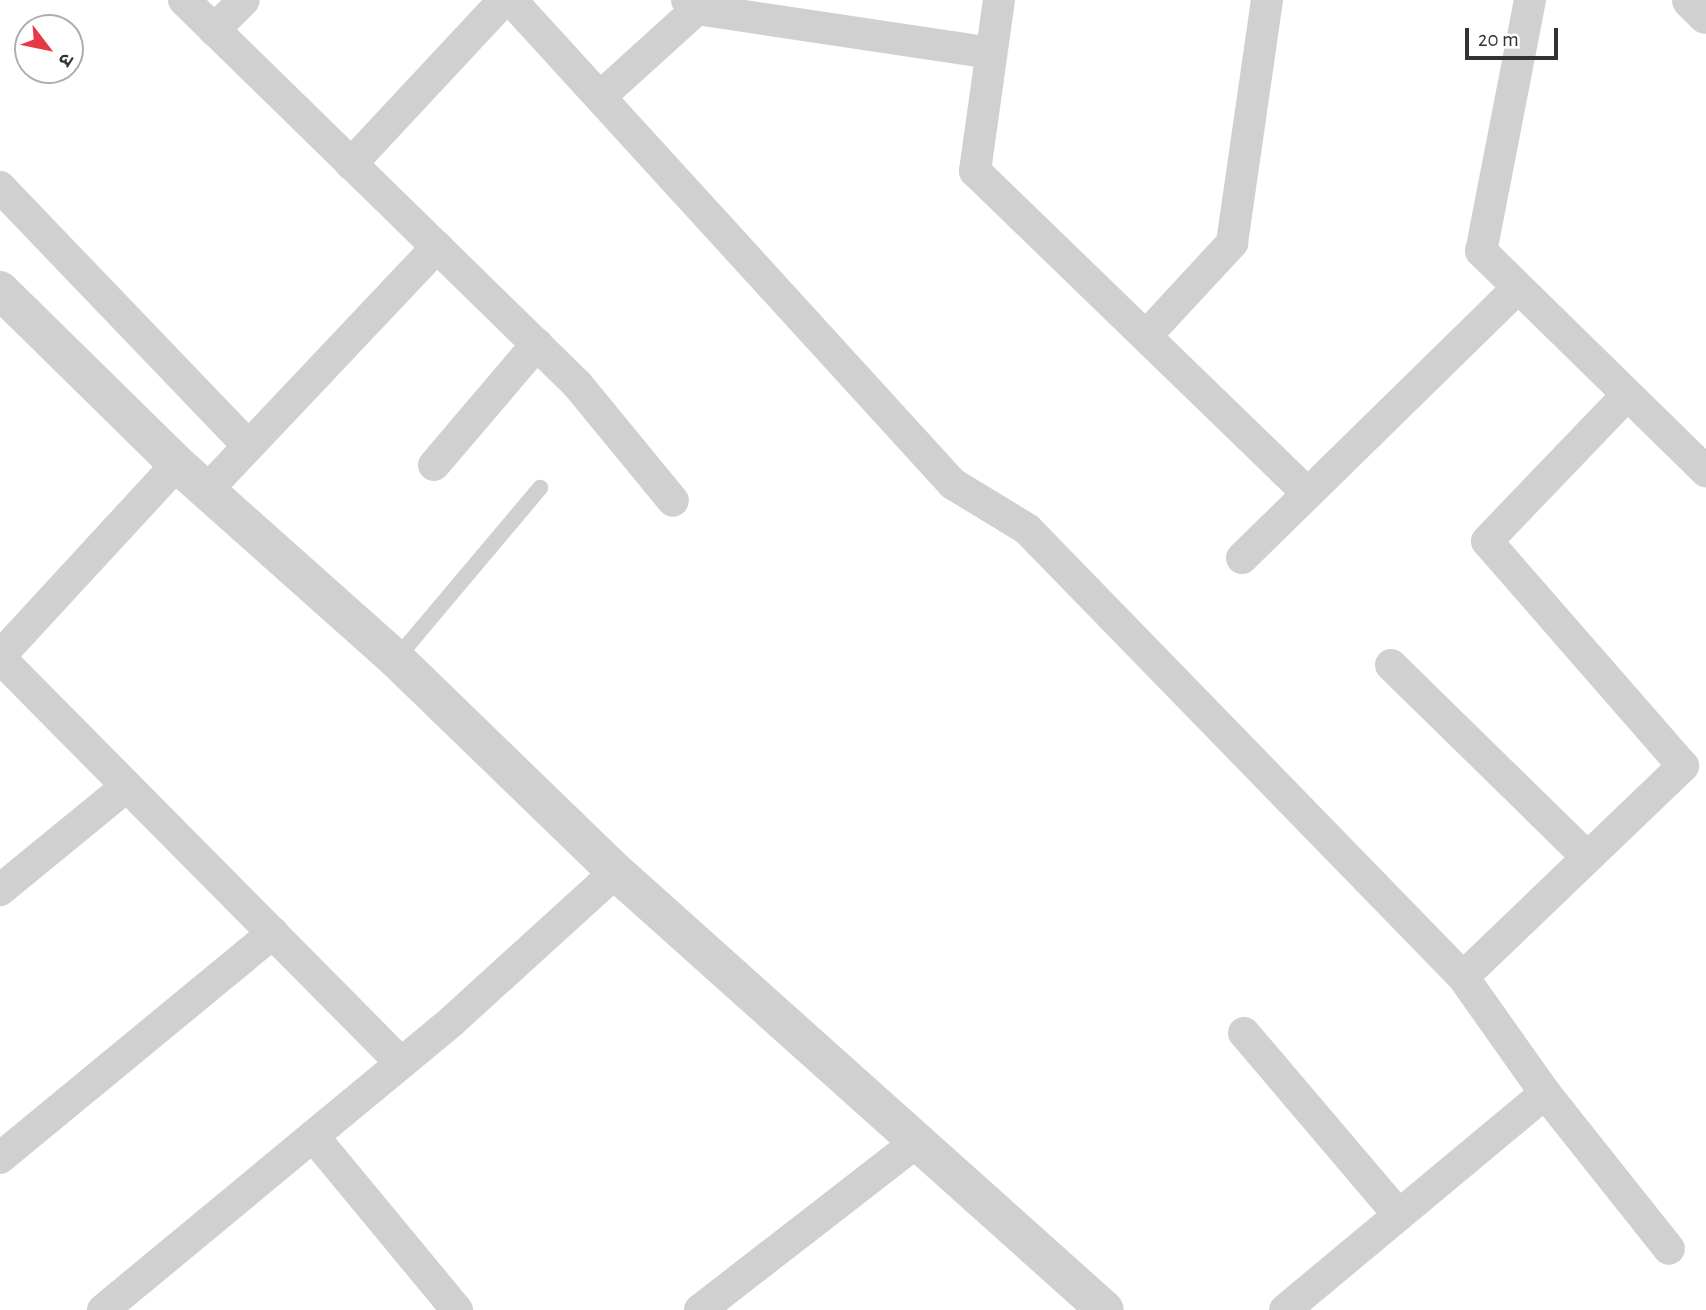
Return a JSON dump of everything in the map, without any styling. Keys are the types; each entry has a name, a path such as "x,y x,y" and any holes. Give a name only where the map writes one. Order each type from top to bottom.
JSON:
{"street":[{"path":"184,0 578,384 673,501"},
{"path":"214,30 244,0"},
{"path":"351,164 504,0"},
{"path":"511,0 953,485 1027,529 1463,977 1545,1093 1669,1249"},
{"path":"999,0 975,170 1307,493"},
{"path":"1146,336 1232,243 1267,0"},
{"path":"1530,0 1481,251 1706,471"},
{"path":"1691,0 1706,15"},
{"path":"600,97 692,5 991,53"},
{"path":"0,187 248,446"},
{"path":"209,488 437,247"},
{"path":"1242,558 1518,288"},
{"path":"0,290 177,464 209,488 396,659 616,872 1105,1310"},
{"path":"434,465 537,344"},
{"path":"1463,977 1683,766 1487,541 1627,395"},
{"path":"177,464 0,657 401,1063"},
{"path":"1391,665 1587,857"},
{"path":"0,890 127,786"},
{"path":"107,1309 401,1063 616,872"},
{"path":"0,1158 273,933"},
{"path":"1244,1032 1399,1215"},
{"path":"1285,1310 1545,1093"},
{"path":"313,1136 457,1310"},
{"path":"700,1310 918,1141"}],"lane":[{"path":"396,659 540,488"}]}
